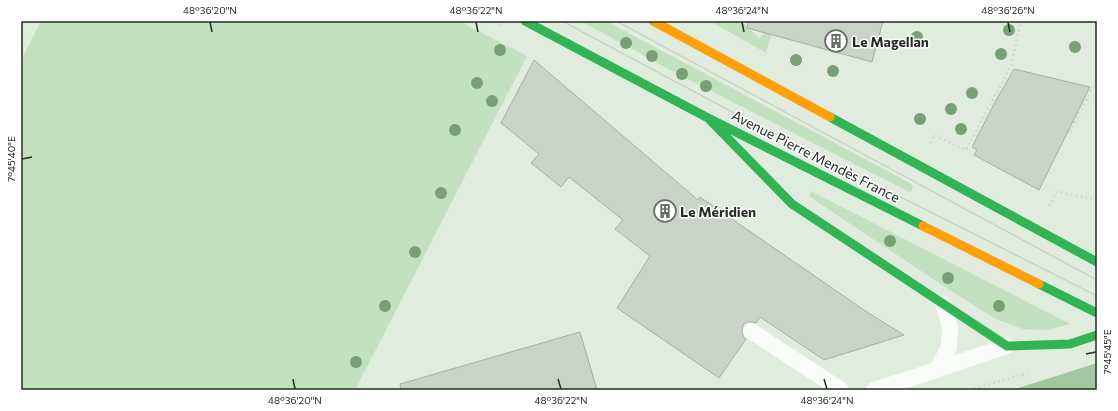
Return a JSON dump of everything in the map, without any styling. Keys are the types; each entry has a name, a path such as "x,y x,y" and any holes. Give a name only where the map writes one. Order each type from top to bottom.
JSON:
{"main road":[{"name":"Avenue Pierre Mendès France","path":"525,21 708,118 1097,313"},
{"path":"653,21 1097,262"},
{"path":"708,118 792,204 1007,346 1070,344 1097,335"}],"lane":[{"path":"937,370 949,348 950,327 943,304"},
{"path":"751,330 841,390"},
{"path":"874,390 1007,346"}],"path":[{"path":"934,135 966,150 1011,66 1021,21"},
{"path":"1070,132 1097,79"},
{"path":"1053,198 1057,192 1094,200"}],"shaded area":[{"path":"41,21 459,21 527,56 355,390 21,390 21,60"},
{"path":"581,21 606,21 910,183 912,185 912,191 909,192 674,72"},
{"path":"710,21 741,21 759,38 767,31 771,35 766,53"},
{"path":"811,191 1070,324 1047,330 1023,329 996,319 951,291 810,197"},
{"path":"1097,363 1097,390 1012,390"}],"building":[{"name":"Le Magellan","path":"748,21 883,21 872,62 747,28"},
{"name":"Le Méridien","path":"534,60 698,200 700,197 867,312 904,335 824,360 760,317 756,323 747,322 743,325 743,336 746,339 719,378 617,308 650,256 615,229 623,220 569,177 561,187 531,163 539,154 501,123"},
{"path":"1014,69 1090,87 1039,190 974,155 977,150 972,147"},
{"path":"580,332 597,390 401,390 400,384"}],"tram line":[{"path":"562,21 736,114 1097,296"},
{"path":"616,21 1097,280"}],"traffic: fast":[{"path":"525,21 708,118 923,226"},
{"path":"830,117 1097,262"},
{"path":"710,120 792,204 1007,346 1070,344 1097,335"},
{"path":"1039,284 1097,313"}],"traffic: slow":[{"path":"653,21 830,117"},
{"path":"923,226 1039,284"}],"place":[{"name":"Le Magellan","path":"836,41"},
{"name":"Le Méridien","path":"665,211"}]}
